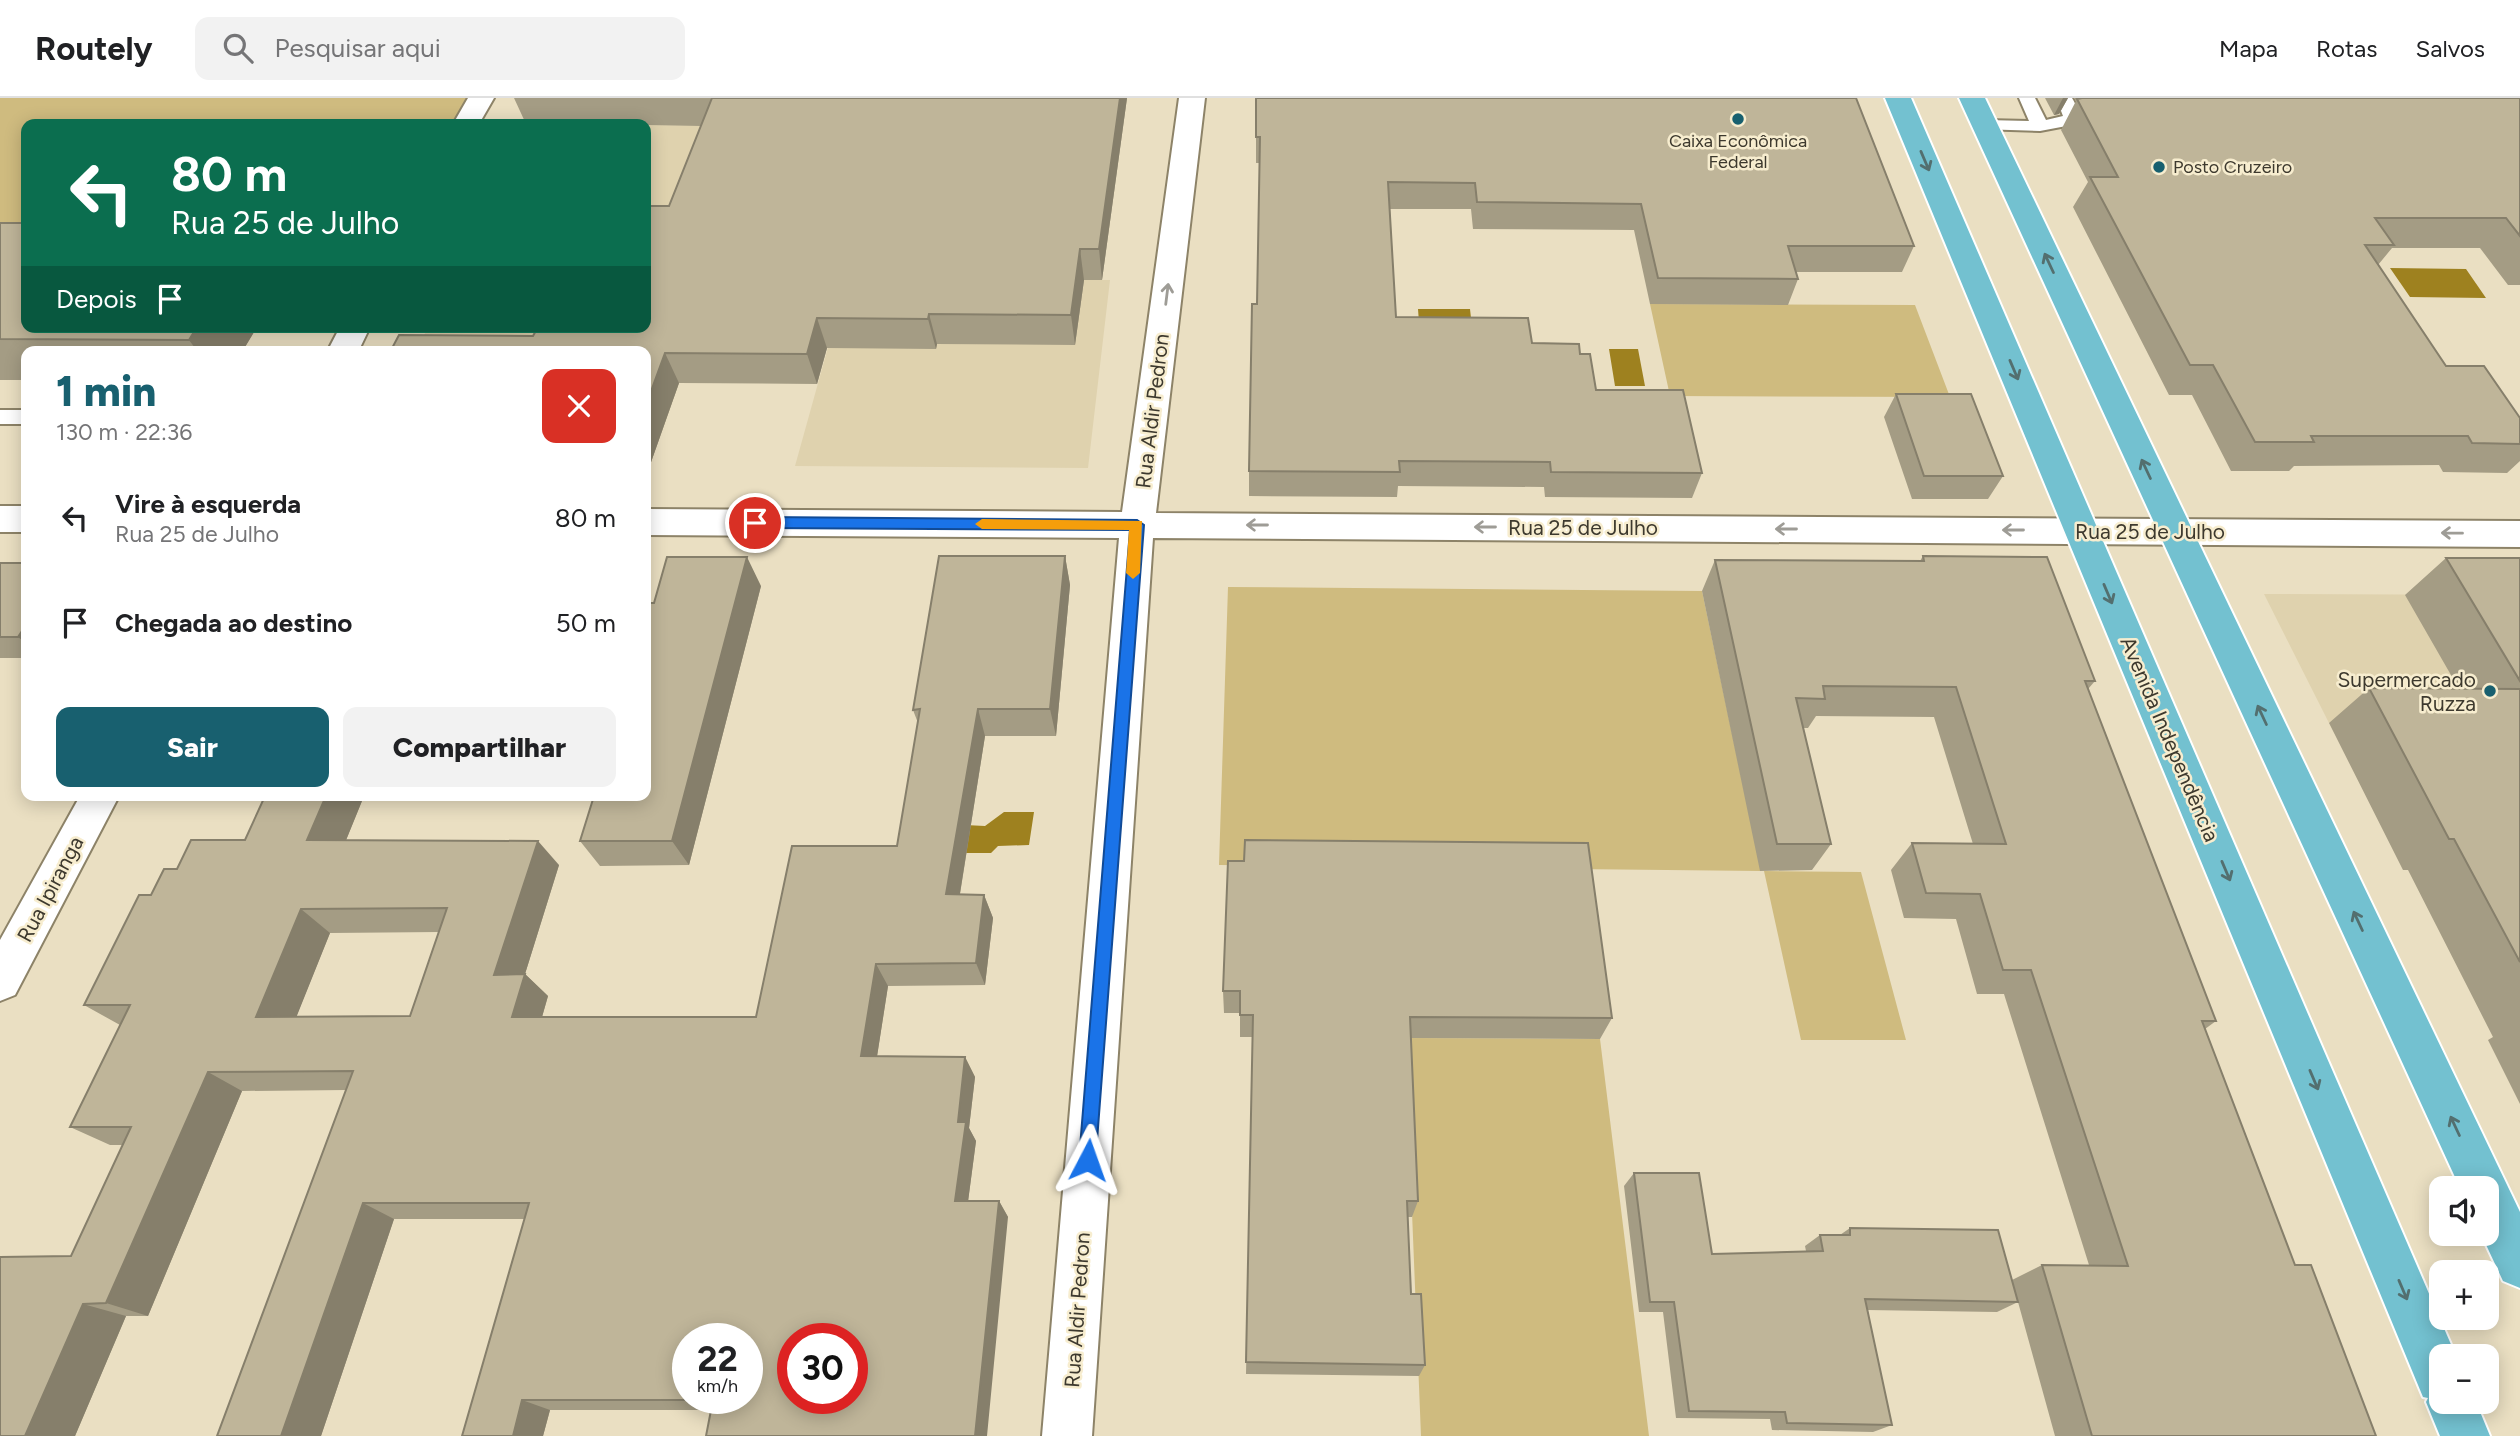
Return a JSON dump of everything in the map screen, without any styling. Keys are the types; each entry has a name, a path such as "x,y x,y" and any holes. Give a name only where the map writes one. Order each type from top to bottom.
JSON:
{"main road":[{"name":"Avenida Independência","path":"1898,98 2429,1351"},
{"path":"1978,111 2478,1176"},
{"path":"2499,1220 2520,1265"},
{"path":"2456,1414 2465,1436"}],"street":[{"path":"469,119 481,98"},
{"name":"Rua Aldir Pedron","path":"1067,1436 1137,525 1192,98"},
{"path":"0,519 21,519"},
{"name":"Rua 25 de Julho","path":"651,522 2520,534"},
{"name":"Rua Ipiranga","path":"0,981 97,801"}],"lane":[{"path":"2027,98 2040,126"},
{"path":"1978,111 2040,126 2071,120 2072,115 2064,98"},
{"path":"0,417 21,417"}],"shaded area":[{"path":"0,98 481,98 469,119 21,119 21,251 0,250"},
{"path":"651,125 770,126 651,462 651,346 419,346 425,333 651,333"},
{"path":"2390,268 2466,269 2486,298 2410,297"},
{"path":"847,279 1110,280 1088,468 795,466"},
{"path":"1650,304 1915,305 1950,397 1670,396"},
{"path":"1418,309 1470,309 1472,327 1420,336"},
{"path":"1609,349 1638,349 1645,386 1615,386"},
{"path":"1228,587 1702,591 1761,871 1219,865"},
{"path":"2264,594 2520,595 2520,724 2329,723"},
{"path":"1004,812 1034,812 1029,845 998,846 991,853 962,853 965,825 985,826"},
{"path":"1764,871 1861,872 1906,1040 1801,1040"},
{"path":"1405,1038 1600,1039 1649,1436 1421,1436"}],"building":[{"path":"712,98 1120,98 1099,249 1080,249 1071,315 929,314 928,319 817,318 807,354 665,353 651,391 651,346 393,346 399,335 651,333 651,206 669,206"},
{"path":"1256,98 1856,98 1914,246 1788,246 1798,279 1658,278 1641,204 1477,202 1475,183 1388,182 1396,317 1528,318 1532,343 1579,344 1580,354 1590,354 1596,390 1683,390 1702,473 1551,472 1550,462 1399,461 1400,472 1249,471 1252,304 1257,304 1260,137 1256,137"},
{"path":"2520,98 2520,236 2506,218 2375,218 2394,245 2365,245 2446,366 2484,366 2520,418 2520,444 2472,443 2468,436 2311,436 2314,442 2255,442 2213,365 2190,365 2090,177 2118,177 2077,99"},
{"path":"0,223 21,223 21,333 193,333 189,340 0,339"},
{"path":"1896,394 1971,394 2003,476 1924,476"},
{"path":"939,556 1065,556 1050,709 978,709 946,894 984,895 976,963 876,964 861,1056 965,1057 958,1122 966,1122 955,1201 999,1201 975,1436 706,1436 710,1414 763,1414 763,1323 672,1323 672,1400 522,1400 513,1436 462,1436 529,1203 363,1203 281,1436 217,1436 353,1071 208,1072 106,1303 83,1304 25,1436 0,1436 0,1257 71,1256 131,1127 70,1127 130,1005 84,1005 139,895 151,895 164,869 177,869 191,840 245,840 263,801 324,801 307,840 538,841 494,975 525,974 512,1017 756,1017 792,846 897,846 920,709 913,710","holes":["447,908 410,1016 256,1017 301,909"]},
{"path":"1923,556 2047,557 2095,681 2085,681 2216,1021 2202,1021 2295,1265 2311,1265 2376,1436 2092,1436 2042,1265 2128,1266 2031,970 2003,970 1980,894 1926,893 1912,843 2006,844 1956,687 1823,686 1825,699 1796,698 1831,844 1777,844 1715,560 1924,561"},
{"path":"667,557 747,557 672,841 580,841 592,801 651,801 651,603 654,603"},
{"path":"2446,558 2520,558 2520,681"},
{"path":"0,563 21,563 21,632 18,637 0,637"},
{"path":"2369,688 2520,689 2520,962 2454,839 2449,839"},
{"path":"1245,840 1588,843 1612,1018 1410,1017 1418,1201 1407,1201 1411,1294 1421,1294 1425,1365 1246,1362 1253,1015 1240,1015 1240,991 1223,991 1228,861 1244,861"},
{"path":"1634,1173 1699,1173 1712,1254 1823,1251 1820,1235 1850,1235 1850,1228 1998,1230 2018,1302 1865,1299 1892,1425 1787,1423 1785,1412 1689,1411 1674,1302 1650,1302"}],"slow traffic":[{"path":"982,524 1137,525 1133,573"}],"place":[{"name":"Caixa Econômica Federal","path":"1738,119"},
{"name":"Posto Cruzeiro","path":"2159,167"},
{"name":"Supermercado Ruzza","path":"2490,691"}],"route":[{"path":"755,523 1137,525 1088,1160"}]}
